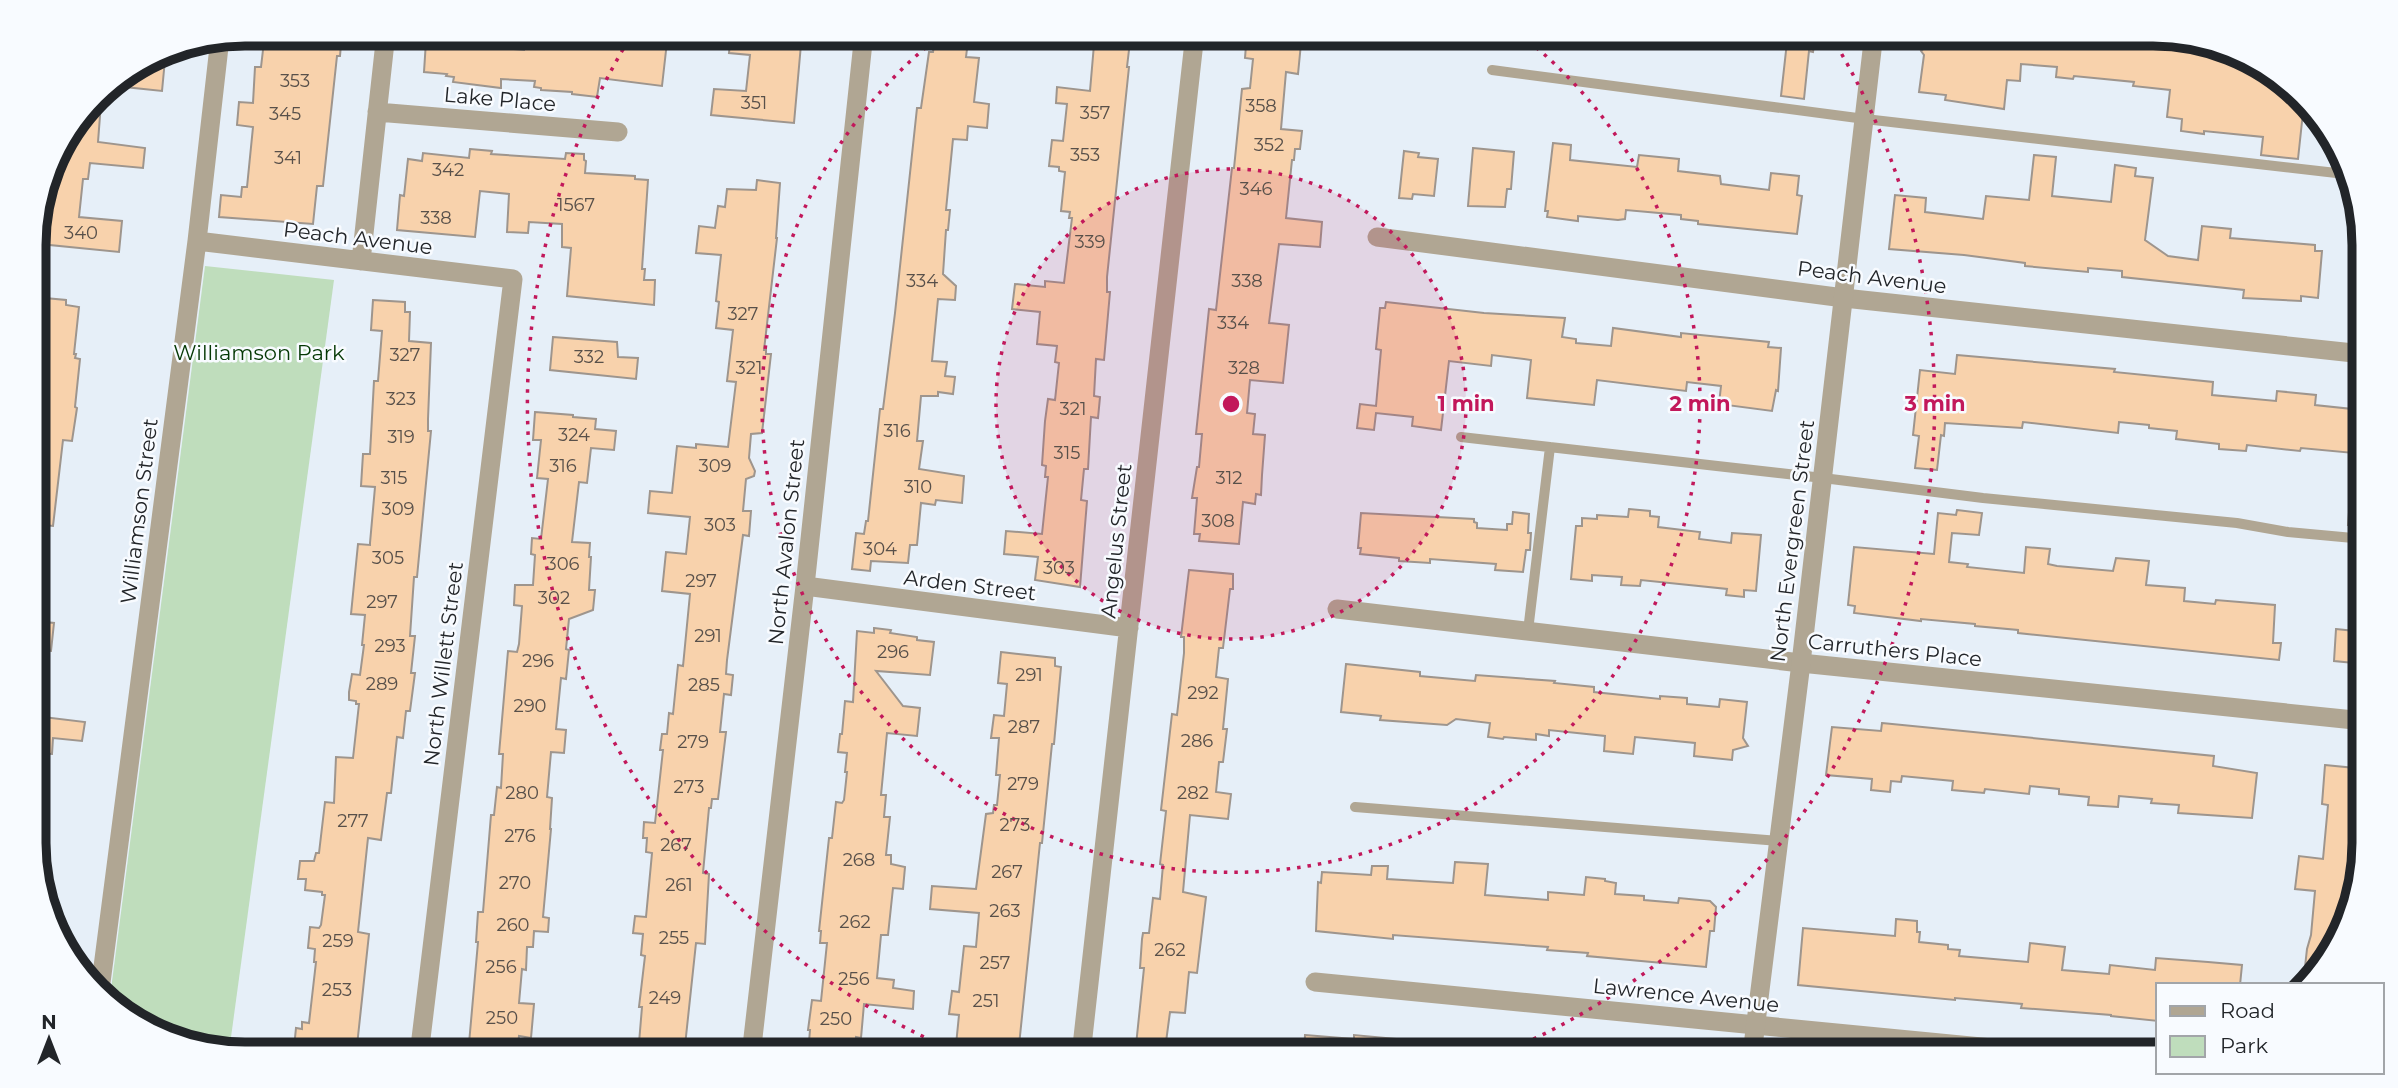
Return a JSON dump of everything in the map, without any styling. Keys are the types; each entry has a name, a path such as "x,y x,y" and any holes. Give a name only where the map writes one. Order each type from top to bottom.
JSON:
{"street":[{"name":"Angelus Street","path":"1082,1042 1194,45"},
{"name":"North Evergreen Street","path":"1754,1042 1873,45"},
{"path":"361,261 385,46"},
{"name":"North Avalon Street","path":"752,1042 863,46"},
{"name":"Williamson Street","path":"101,981 197,241 219,48"},
{"name":"Lake Place","path":"377,112 618,132"},
{"name":"Peach Avenue","path":"1377,237 1844,298 2352,353"},
{"name":"Peach Avenue","path":"197,241 513,279"},
{"name":"North Willett Street","path":"421,1042 513,279"},
{"name":"Arden Street","path":"805,586 1129,628"},
{"name":"Carruthers Place","path":"1337,609 1801,663 2352,720"},
{"name":"Lawrence Avenue","path":"1315,982 1930,1042"}],"lane":[{"path":"1492,70 1866,119 2339,173"},
{"path":"1461,438 2352,538"},
{"path":"1528,631 1550,447"},
{"path":"1355,807 1779,841"}],"green space":[{"name":"Williamson Park","path":"205,266 334,280 230,1041 193,1036 169,1027 145,1016 111,990"}],"building":[{"path":"1246,45 1301,45 1298,74 1286,72 1281,129 1302,131 1300,149 1295,149 1292,160 1286,218 1322,222 1320,247 1279,244 1269,323 1289,325 1283,383 1250,380 1247,413 1255,414 1253,434 1265,435 1261,495 1256,494 1255,504 1243,502 1239,544 1199,541 1200,534 1194,534 1197,498 1192,498 1199,467 1202,434 1196,434 1209,309 1216,310 1242,89 1250,88 1253,59 1245,58"},
{"path":"1787,45 1814,45 1813,52 1809,51 1804,99 1781,96"},
{"path":"1928,45 2153,45 2192,49 2217,56 2253,72 2294,104 2303,114 2298,159 2261,155 2263,137 2181,131 2182,119 2167,117 2170,90 2133,86 2134,82 2074,76 2073,79 2056,77 2057,67 2021,64 2020,81 2007,80 2004,109 1945,100 1946,95 1919,92 1924,55 1921,51"},
{"path":"263,46 341,46 340,56 337,56 323,186 317,186 313,224 219,217 221,195 241,197 242,187 247,187 253,127 237,125 239,102 253,103 255,67 261,67"},
{"path":"426,46 479,46 524,50 524,46 667,46 662,86 600,78 597,97 541,90 534,87 535,81 501,79 501,88 453,82 454,77 446,76 447,74 424,72"},
{"path":"730,46 801,46 794,123 711,115 714,89 746,91 750,55 729,53"},
{"path":"934,46 967,46 966,57 979,58 974,102 989,104 987,128 968,126 967,140 953,139 946,210 950,210 943,274 956,286 955,300 938,299 932,361 947,362 945,376 955,377 953,394 938,392 938,396 921,396 917,441 923,441 919,469 964,476 962,503 936,500 935,505 921,503 917,545 910,545 908,563 871,561 870,571 852,569 856,533 864,534 868,521 880,409 883,409 895,313 917,108 921,108 929,52 933,52"},
{"path":"1094,46 1130,46 1107,277 1107,292 1110,292 1104,360 1096,359 1094,396 1100,397 1098,418 1091,417 1088,469 1084,469 1081,500 1087,501 1080,587 1035,580 1038,557 1004,554 1006,531 1042,534 1048,477 1045,477 1046,466 1042,465 1045,421 1048,399 1055,400 1059,363 1055,362 1057,346 1037,344 1040,312 1012,309 1015,284 1045,287 1045,281 1064,283 1072,218 1069,218 1070,212 1061,211 1065,172 1059,171 1059,167 1049,166 1052,140 1063,141 1067,104 1056,103 1057,87 1090,91"},
{"path":"165,63 162,91 125,87 145,72"},
{"path":"101,107 98,142 145,148 143,168 90,163 88,179 83,179 79,217 122,221 119,252 46,245 49,206 61,169 79,134"},
{"path":"1553,143 1571,145 1570,160 1637,167 1639,155 1679,159 1678,171 1720,176 1721,184 1769,190 1771,173 1799,176 1797,195 1802,196 1797,234 1698,224 1698,221 1681,219 1681,215 1626,210 1625,219 1618,220 1578,216 1578,221 1547,217 1548,211 1545,211"},
{"path":"1473,148 1514,152 1511,189 1507,189 1505,207 1468,206"},
{"path":"470,149 492,151 491,154 565,159 566,153 584,154 585,173 635,176 635,179 648,180 642,269 645,269 644,280 655,280 654,305 567,296 571,248 562,247 562,224 529,222 528,233 507,232 509,194 480,191 475,237 397,230 400,195 404,196 408,159 422,161 423,153 469,158"},
{"path":"1404,151 1419,153 1418,157 1438,159 1434,196 1413,194 1412,199 1399,198"},
{"path":"2034,155 2056,157 2052,196 2111,202 2115,165 2136,168 2135,176 2153,178 2145,240 2168,256 2198,260 2202,226 2231,229 2230,238 2315,245 2315,251 2322,251 2318,298 2301,296 2301,301 2243,298 2244,290 2122,277 2122,271 2088,268 2088,272 2025,266 2025,263 1964,255 1889,249 1895,195 1926,198 1925,212 1983,219 1986,196 2029,200"},
{"path":"757,180 780,183 777,238 764,350 766,354 771,354 762,433 751,434 749,458 755,471 754,476 746,479 743,511 751,511 749,536 743,535 727,660 726,674 733,675 731,695 724,694 720,732 726,732 718,799 712,799 709,808 703,873 709,874 705,944 696,943 685,1042 639,1042 642,1007 639,1007 645,956 641,955 643,934 633,933 635,916 646,917 652,853 646,852 644,822 655,823 663,750 660,750 662,734 667,734 669,713 673,714 678,665 683,666 690,594 662,591 666,552 686,554 690,517 648,513 650,491 672,493 677,446 696,448 696,444 728,447 736,382 727,381 733,330 716,328 721,255 696,253 699,226 715,228 718,206 725,207 727,189 756,190"},
{"path":"46,298 66,300 66,305 79,307 74,354 75,358 80,359 77,408 72,441 63,440 53,526 46,525"},
{"path":"373,300 405,302 405,312 410,312 409,341 431,343 428,431 431,431 410,636 415,636 411,673 415,673 403,738 397,737 391,793 387,793 381,840 368,838 358,932 369,934 357,1042 295,1042 296,1028 302,1029 302,1022 309,1023 316,962 315,949 308,948 310,927 319,928 321,925 325,895 322,895 322,892 305,890 306,879 298,879 300,861 314,861 316,853 319,853 325,802 334,803 336,757 353,758 359,704 349,700 349,692 352,674 360,675 365,615 351,614 358,544 370,545 375,487 361,486 363,454 370,454 374,381 378,381 382,331 371,330"},
{"path":"1386,302 1484,313 1565,318 1562,337 1576,339 1576,343 1611,346 1613,328 1681,337 1681,333 1769,342 1768,347 1781,348 1778,391 1776,390 1772,411 1719,404 1721,386 1687,382 1686,391 1597,380 1594,405 1527,398 1531,360 1492,355 1491,366 1449,361 1441,430 1412,426 1413,417 1376,413 1374,430 1357,428 1360,404 1376,406 1381,350 1376,349 1380,308 1385,308"},
{"path":"553,337 617,342 618,357 638,358 636,379 550,370"},
{"path":"1957,355 2115,369 2114,372 2213,382 2212,395 2276,401 2277,391 2316,395 2315,405 2352,409 2352,453 2247,445 2246,451 2219,449 2219,444 2176,439 2177,431 2119,422 2118,433 2023,422 2022,428 1945,423 1937,470 1915,468 1919,436 1913,435 1920,370 1955,374"},
{"path":"535,412 596,419 595,429 616,431 614,450 591,448 587,483 579,482 572,542 590,543 589,590 595,590 593,610 569,619 566,679 561,678 556,729 566,730 564,753 551,752 547,797 552,798 543,917 549,918 548,932 534,931 533,947 527,947 526,970 522,969 519,1003 534,1004 531,1038 519,1036 518,1042 469,1042 478,912 483,912 491,815 494,815 497,787 501,788 503,754 499,754 508,651 517,652 519,644 522,606 514,605 515,585 533,585 535,555 531,554 532,538 541,539 548,479 537,478 541,440 533,440"},
{"path":"2352,475 2352,525 2348,525"},
{"path":"1629,509 1650,511 1650,516 1659,517 1658,527 1700,532 1699,539 1731,543 1732,533 1761,535 1756,591 1744,590 1744,597 1726,595 1727,589 1641,580 1640,586 1621,585 1622,577 1592,575 1592,581 1571,579 1576,526 1582,526 1582,518 1597,519 1597,515 1628,517"},
{"path":"1957,510 1982,513 1979,535 1952,533 1949,562 1968,564 1967,567 2024,573 2026,547 2050,549 2048,564 2057,566 2113,571 2116,558 2149,561 2146,585 2185,588 2184,601 2215,604 2216,600 2275,605 2273,643 2281,643 2279,660 2018,633 2018,630 1975,624 1854,613 1855,606 1848,605 1854,547 1934,554 1938,513 1956,515"},
{"path":"1513,512 1529,514 1530,550 1526,550 1523,572 1495,570 1496,564 1430,559 1430,563 1399,561 1399,558 1360,554 1361,548 1358,548 1361,513 1474,519 1477,528 1507,530 1507,524 1512,524"},
{"path":"1189,570 1233,574 1233,589 1230,589 1223,648 1219,648 1216,677 1228,679 1223,729 1227,729 1223,762 1219,762 1216,792 1231,794 1228,819 1190,815 1183,892 1206,897 1197,973 1189,972 1185,1013 1170,1012 1166,1042 1136,1042 1144,968 1140,968 1142,939 1143,933 1149,933 1153,898 1160,899 1163,865 1160,864 1166,811 1161,810 1172,714 1177,715 1184,653 1184,637 1181,637"},
{"path":"45,622 54,623 51,651 45,650"},
{"path":"874,628 891,630 890,633 934,642 930,675 876,671 903,706 920,708 917,736 887,733 881,795 886,795 884,817 890,817 886,855 891,855 891,864 905,867 903,889 893,888 888,935 881,935 877,978 894,980 893,988 914,991 913,1009 864,1004 861,1038 856,1037 855,1042 809,1042 812,1000 821,1001 827,943 820,943 819,931 829,838 832,838 836,802 842,803 844,800 847,772 847,753 838,752 845,701 853,702 857,631 874,633"},
{"path":"2336,629 2352,631 2352,663 2334,661"},
{"path":"1001,652 1055,658 1055,666 1061,667 1019,1042 956,1042 959,1015 949,1014 952,991 959,992 964,946 976,947 979,913 930,909 932,886 976,889 986,814 993,813 994,805 997,805 1000,775 996,775 999,738 991,738 994,715 1004,716 1007,684 998,683"},
{"path":"1346,664 1420,672 1420,676 1475,681 1476,675 1555,681 1554,683 1594,687 1594,692 1660,699 1660,696 1687,698 1687,704 1719,707 1720,699 1747,702 1743,738 1748,746 1733,750 1732,760 1694,756 1695,743 1635,737 1633,754 1604,751 1605,736 1549,730 1549,736 1536,734 1536,740 1503,739 1488,737 1490,723 1456,719 1447,725 1380,720 1381,716 1341,712"},
{"path":"45,717 85,722 82,741 53,738 52,754 45,754"},
{"path":"1882,723 2214,756 2213,766 2257,773 2252,818 2178,813 2179,805 2151,803 2152,799 2119,796 2118,807 2088,805 2089,797 2059,794 2059,789 2030,786 2029,794 1985,789 1984,793 1952,790 1953,781 1902,776 1901,782 1891,781 1890,792 1871,790 1872,779 1826,775 1832,727 1881,731"},
{"path":"2325,765 2352,768 2349,882 2342,907 2326,943 2304,972 2315,891 2295,889 2299,856 2323,859 2328,805 2322,804"},
{"path":"1455,862 1488,864 1485,895 1548,900 1548,892 1584,895 1586,877 1616,883 1615,894 1644,896 1644,900 1678,903 1679,898 1710,901 1716,907 1706,967 1587,956 1588,953 1547,950 1548,947 1393,935 1393,939 1316,931 1318,882 1321,883 1322,872 1371,875 1372,866 1388,866 1387,879 1453,883"},
{"path":"1896,919 1917,921 1919,942 1948,945 1948,949 1960,950 1959,956 2028,962 2030,943 2065,947 2062,970 2109,974 2110,965 2155,970 2156,958 2242,965 2240,983 2156,983 2156,1021 2021,1008 2022,1004 1798,985 1803,928 1895,936"},
{"path":"1305,1035 1354,1039 1354,1035 1428,1042 1305,1042"}]}
